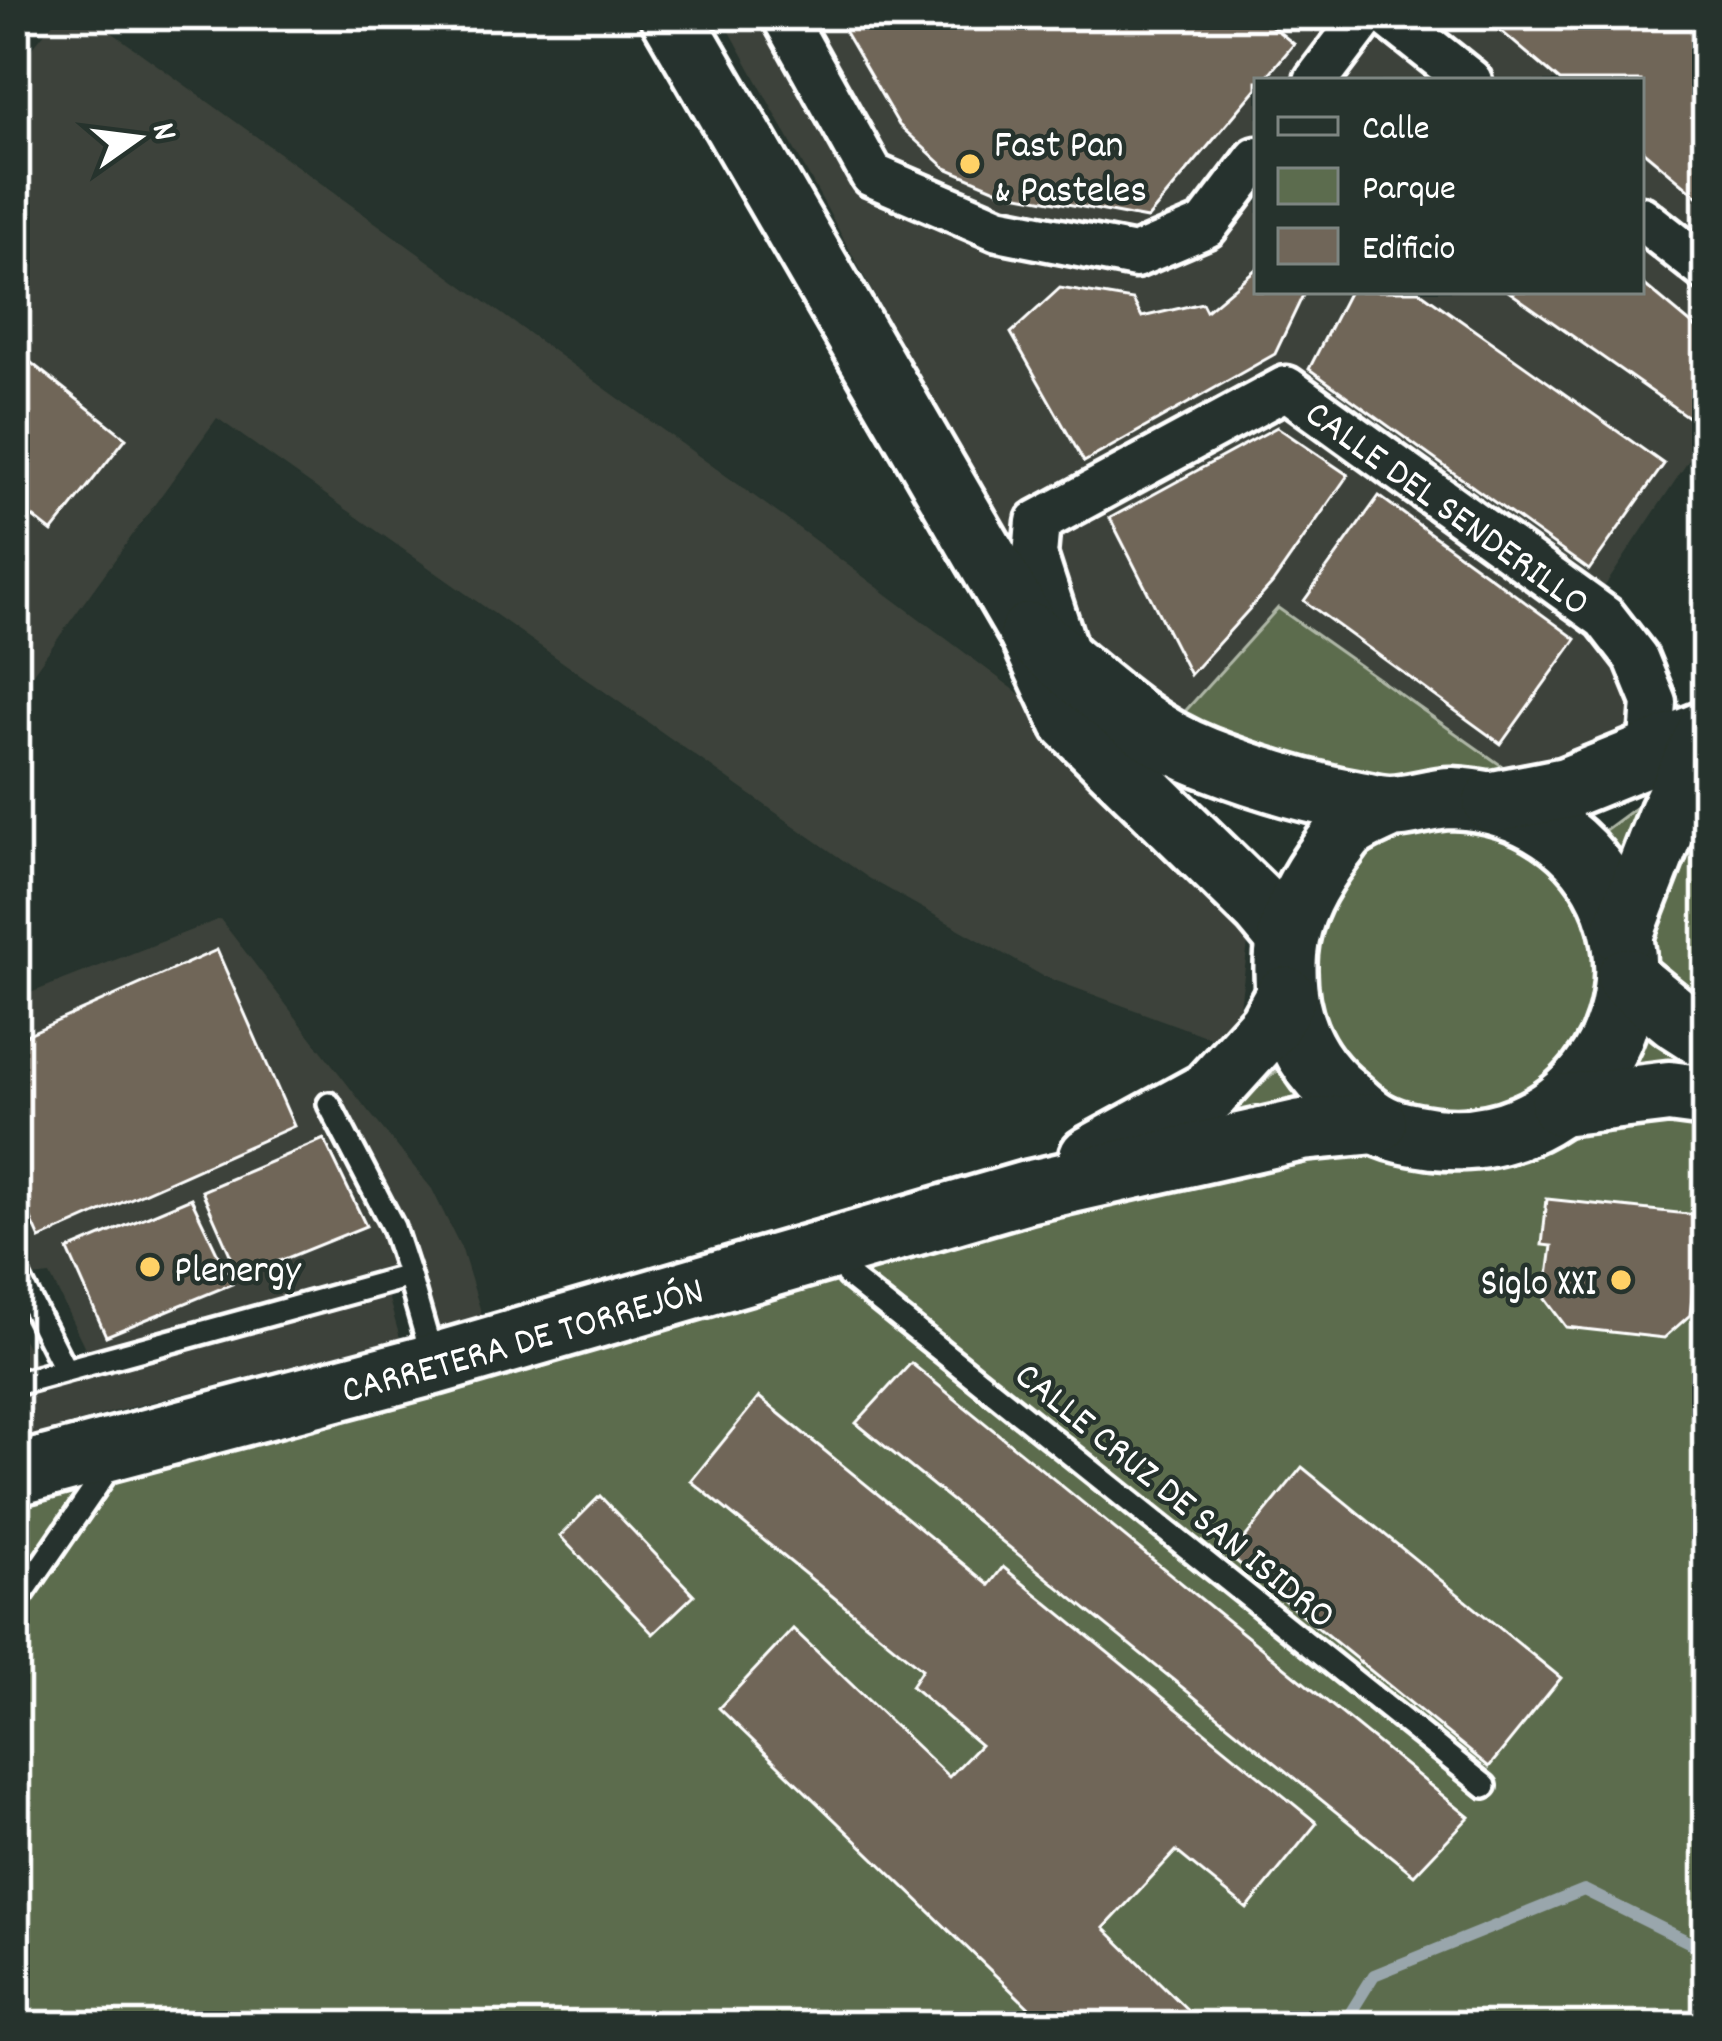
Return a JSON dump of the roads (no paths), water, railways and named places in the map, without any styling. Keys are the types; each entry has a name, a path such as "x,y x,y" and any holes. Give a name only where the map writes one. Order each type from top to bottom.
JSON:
{"street":[{"path":"671,15 1051,650 1071,721 1288,938"},
{"path":"783,15 872,175 998,229 1135,256 1206,226 1254,163"},
{"path":"1318,78 1366,15"},
{"path":"1387,15 1466,78"},
{"path":"1644,220 1707,271"},
{"name":"CALLE DEL SENDERILLO","path":"1051,650 1035,555 1039,522 1286,388 1605,618 1636,658 1654,702 1650,754"},
{"path":"1051,650 1138,722 1200,756 1303,792 1390,807"},
{"path":"1494,802 1566,788 1707,732"},
{"path":"1707,732 1669,814 1625,956 1618,1026 1595,1070 1561,1105 1514,1131 1462,1141 1409,1135 1376,1123 1329,1085 1305,1051 1285,997 1288,938 1301,895 1347,829 1390,807 1448,798 1494,802 1539,819 1577,849 1606,888 1625,956 1676,1018 1707,1038"},
{"path":"1027,1192 1209,1092 1269,1026 1285,997"},
{"path":"1561,1105 1669,1092 1707,1097"},
{"path":"1027,1192 1302,1130 1376,1123"},
{"name":"CARRETERA DE TORREJÓN","path":"15,1475 434,1364 1027,1192"}],"lane":[{"path":"329,1103 392,1227 434,1364"},
{"name":"CALLE CRUZ DE SAN ISIDRO","path":"837,1246 848,1276 1485,1786"},
{"path":"15,1271 20,1294 65,1370"},
{"path":"15,1384 409,1276"},
{"path":"15,1596 22,1594 124,1444"}],"waterway":[{"path":"1348,2026 1348,2017 1374,1975 1584,1890 1707,1951"}],"place":[{"name":"Fast Pan & Pasteles","path":"970,164"},
{"name":"Plenergy","path":"150,1267"},
{"name":"Siglo XXI","path":"1621,1280"}]}
